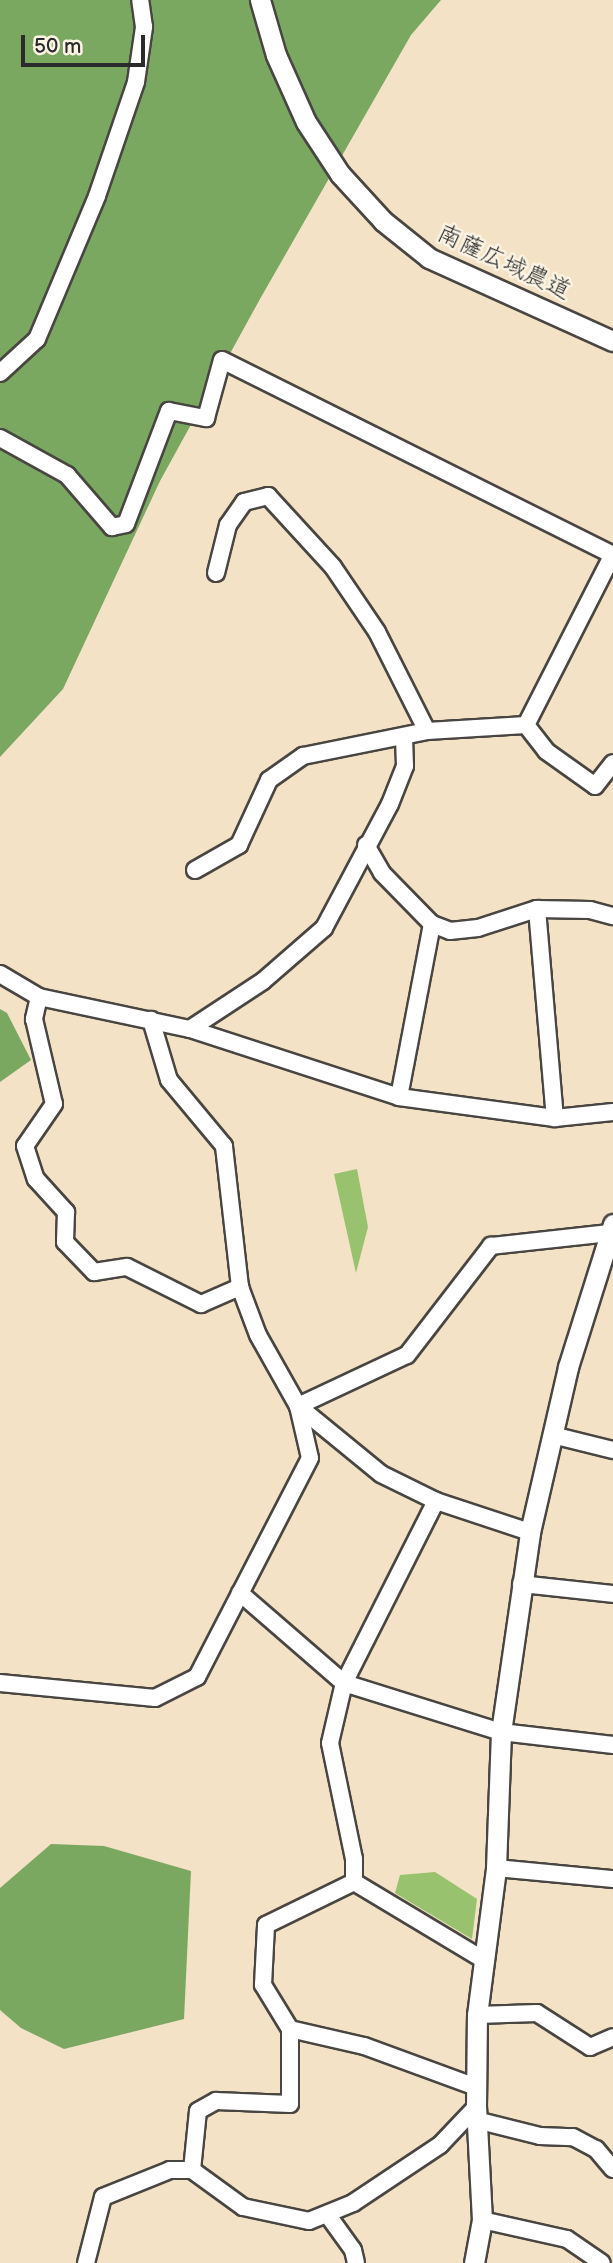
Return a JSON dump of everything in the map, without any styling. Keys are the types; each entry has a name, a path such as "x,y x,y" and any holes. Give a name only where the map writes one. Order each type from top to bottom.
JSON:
{"street":[{"path":"0,373 37,339 97,196 136,82 144,27 140,0"},
{"name":"南薩広域農道","path":"260,0 276,55 306,122 340,174 383,221 429,258 613,341"},
{"path":"0,438 67,475 112,527 126,524 169,411 206,418 222,360 613,555 526,725"},
{"path":"216,573 228,525 244,502 268,496 333,568 370,621 427,731"},
{"path":"195,870 239,845 270,780 303,756 404,738 427,731 526,725"},
{"path":"526,725 546,751 595,786 613,763"},
{"path":"190,1029 263,981 324,928 390,804 405,766 404,738"},
{"path":"366,845 382,873 432,924 450,931 478,928 537,909 590,909 613,916"},
{"path":"537,909 555,1118"},
{"path":"399,1097 432,924"},
{"path":"0,974 39,997 190,1029 399,1097 555,1118 613,1111"},
{"path":"39,997 34,1019 54,1104 25,1146 36,1179 65,1212 65,1241 94,1272 127,1267 201,1304 240,1287"},
{"path":"0,1683 155,1698 197,1677 310,1458 298,1406 258,1335 240,1287 224,1146 169,1080 151,1020"},
{"path":"298,1406 407,1355 491,1246 611,1229 552,1435 530,1532 501,1732 496,1868 477,2015 476,2114 482,2220 474,2263"},
{"path":"298,1406 381,1475 436,1501 530,1532"},
{"path":"552,1435 613,1450"},
{"path":"354,1882 354,1858 330,1742 344,1683 436,1501"},
{"path":"521,1584 613,1594"},
{"path":"240,1593 344,1683 501,1732 613,1745"},
{"path":"496,1868 613,1879"},
{"path":"354,1882 484,1960"},
{"path":"192,2169 198,2111 216,2101 290,2104 290,2029 263,1985 266,1925 354,1882"},
{"path":"477,2015 537,2013 590,2047 613,2037"},
{"path":"290,2029 364,2046 476,2087"},
{"path":"476,2114 540,2136 573,2137 596,2149 613,2169"},
{"path":"86,2263 103,2197 170,2170 192,2169 243,2207 309,2221 353,2203 440,2145 476,2114"},
{"path":"327,2214 353,2250 356,2263"},
{"path":"482,2220 567,2239 602,2263"}],"green space":[{"path":"0,0 441,0 411,35 260,299 160,481 63,689 0,757"},
{"path":"0,1009 7,1013 31,1060 0,1082"},
{"path":"357,1169 368,1227 356,1273 334,1174"},
{"path":"51,1844 104,1846 191,1871 184,2019 64,2049 21,2028 0,2010 0,1888"},
{"path":"435,1872 477,1899 472,1939 395,1893 400,1875"}]}
